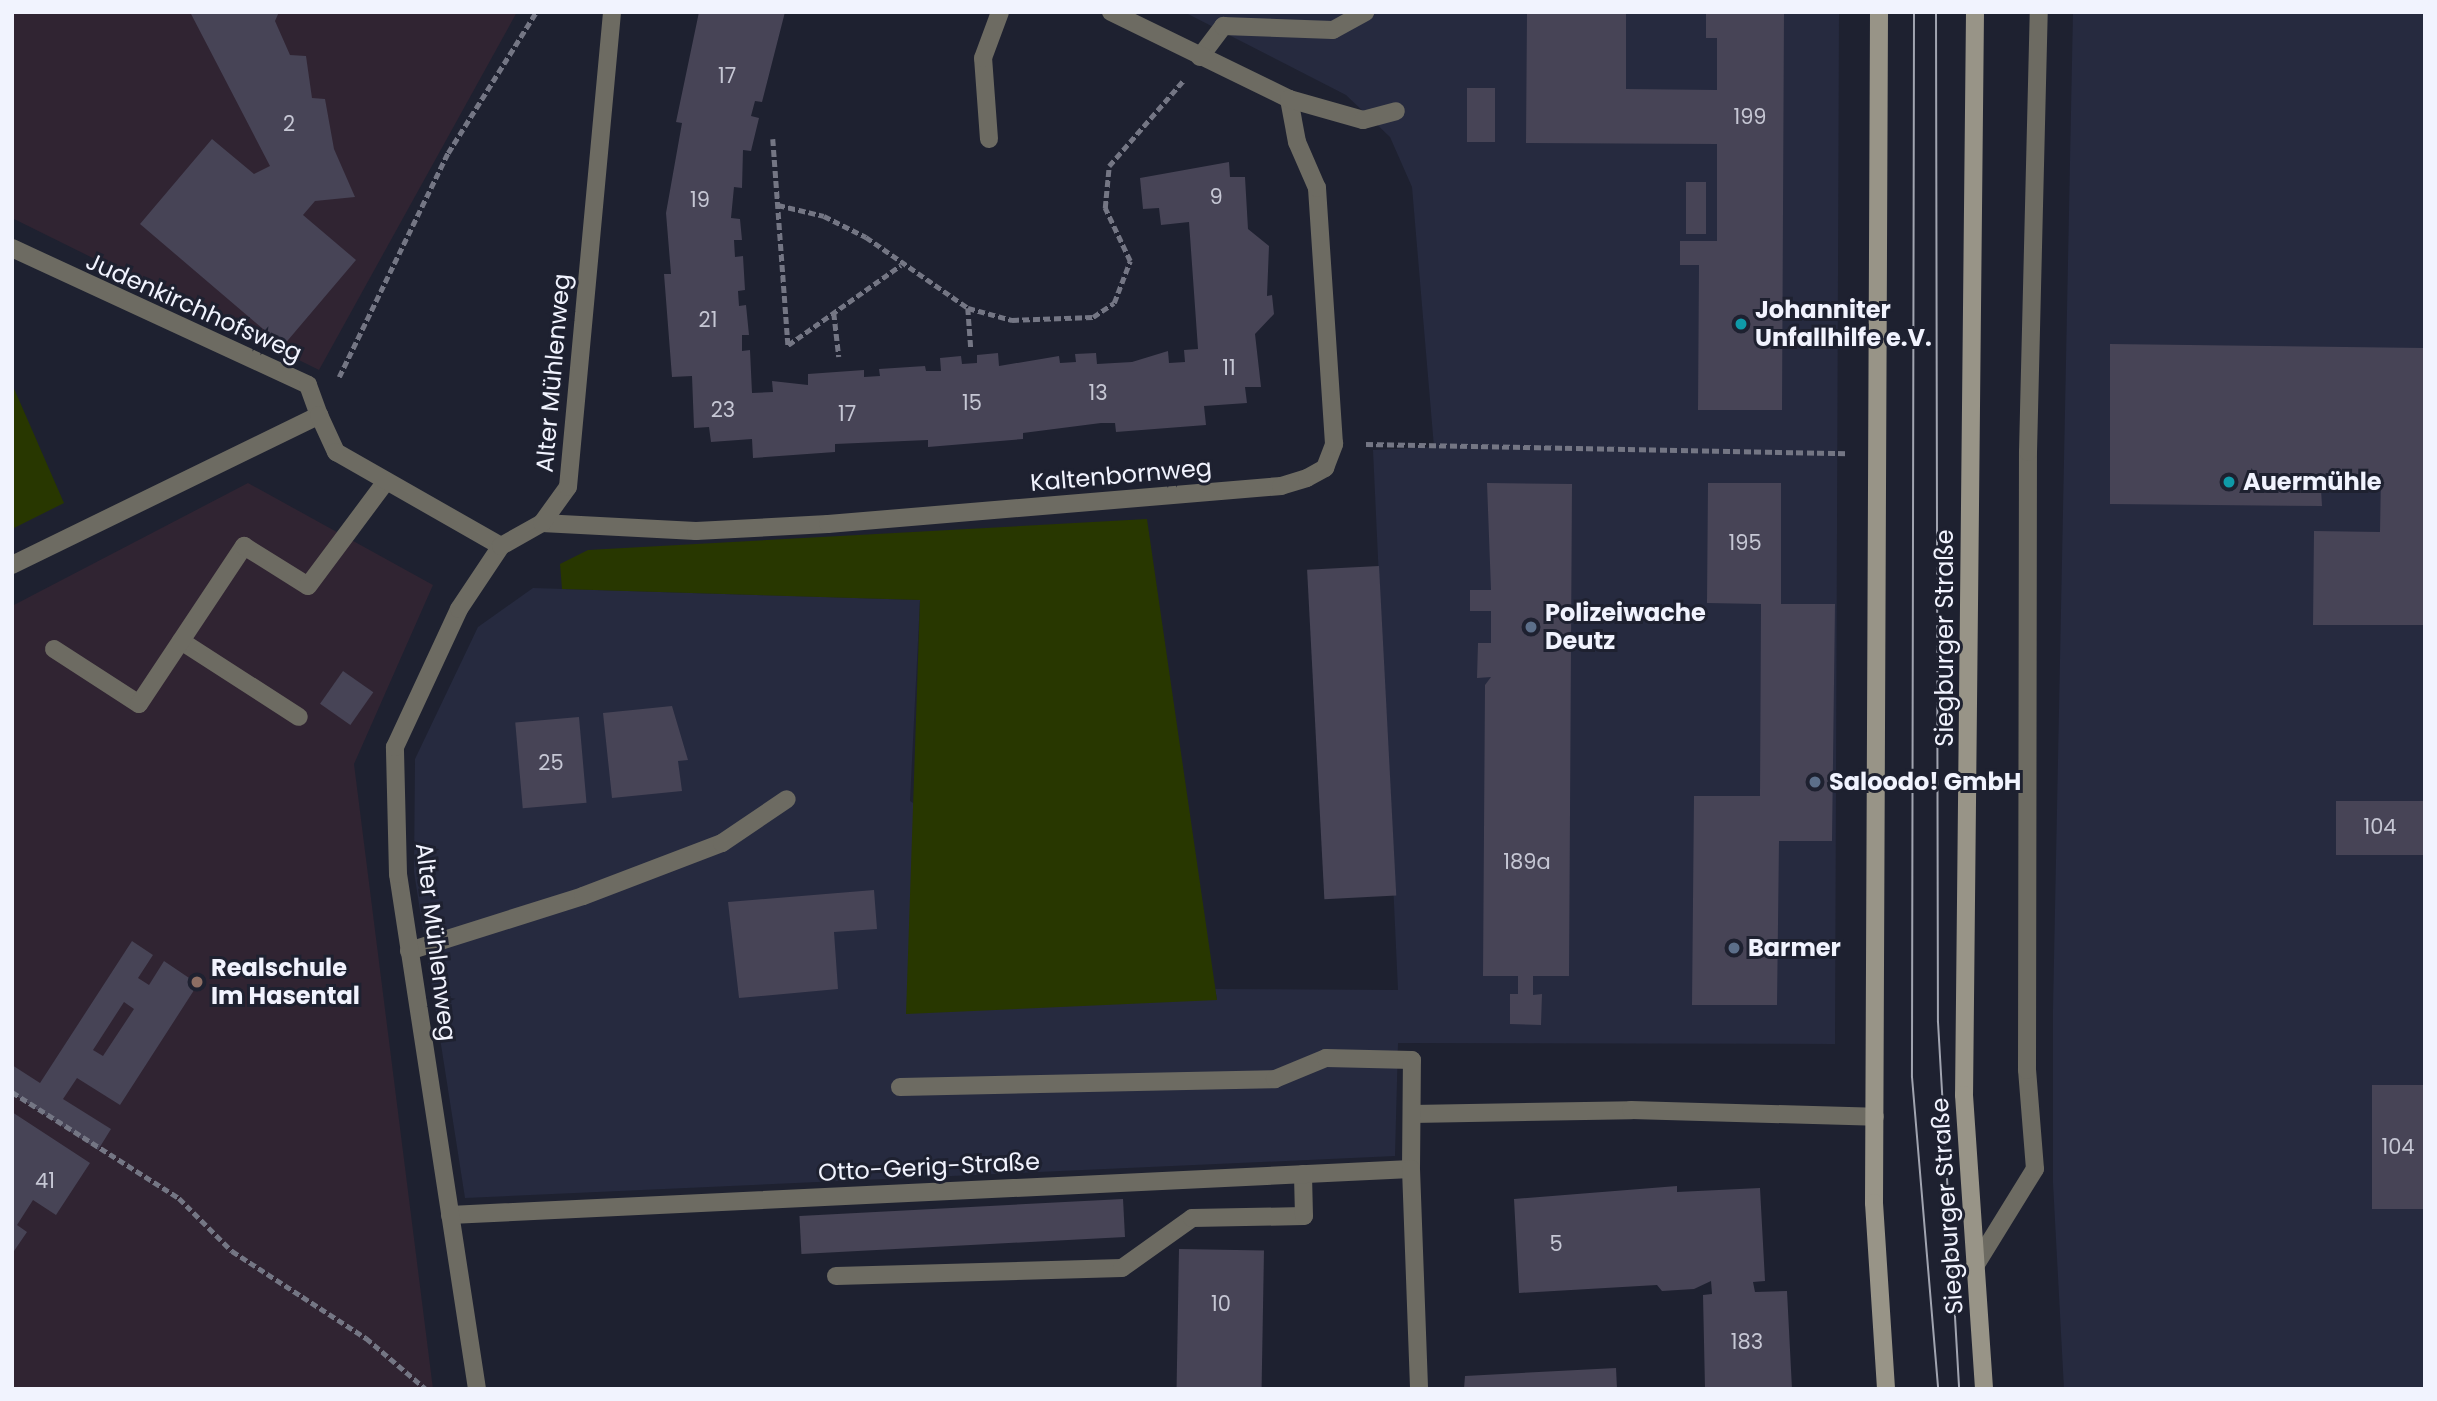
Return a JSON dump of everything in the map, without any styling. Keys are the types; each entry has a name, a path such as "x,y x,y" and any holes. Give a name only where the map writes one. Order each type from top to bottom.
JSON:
{"main road":[{"path":"1879,12 1874,1117 1886,1389"},
{"name":"Siegburger Straße","path":"1975,12 1964,1096 1984,1389"}],"street":[{"name":"Alter Mühlenweg","path":"477,1389 398,874 395,747 459,609 501,547 542,523 568,486 611,12"},
{"path":"989,139 983,58 1000,12"},
{"path":"1111,12 1289,99 1363,120 1396,111"},
{"path":"1200,57 1223,26 1333,30 1365,12"},
{"path":"1975,1266 2035,1169 2027,1070 2028,452 2039,12"},
{"path":"1289,99 1297,142 1317,188 1334,444"},
{"name":"Judenkirchhofsweg","path":"12,248 308,384 336,452 384,484 501,547"},
{"path":"12,565 319,415"},
{"name":"Kaltenbornweg","path":"542,523 696,531 1281,486 1325,468 1334,444"},
{"path":"54,649 139,704 244,546 308,586 384,484"},
{"path":"181,641 299,717"},
{"path":"410,951 583,896 722,843 787,799"},
{"path":"900,1087 1275,1079 1326,1058 1412,1060 1411,1169 1419,1389"},
{"path":"1412,1114 1631,1110 1874,1117"},
{"name":"Otto-Gerig-Straße","path":"450,1215 1411,1169"},
{"path":"836,1276 1122,1268 1192,1218 1304,1216 1303,1174"}],"path":[{"path":"319,415 448,153 536,12"},
{"path":"778,205 824,215 968,308 1012,320 1056,323 1093,317 1114,303 1130,261 1105,208 1109,166 1200,57"},
{"path":"773,139 789,345 901,265"},
{"path":"968,308 971,349"},
{"path":"834,313 839,357"},
{"path":"1334,444 1877,454"},
{"path":"12,1092 179,1198 232,1251 366,1338 426,1389"}],"shaded area":[{"path":"12,12 517,12 319,370 12,218"},
{"path":"1184,12 1839,12 1835,1044 1398,1043 1395,1156 465,1198 414,872 415,759 478,627 533,588 920,600 910,801 1217,999 1215,989 1398,990 1373,450 1434,447 1412,187 1390,137 1346,95"},
{"path":"2073,12 2425,12 2425,1389 2064,1389 2053,1183 2053,1010"},
{"name":"Realschule Im Hasental","path":"248,483 433,585 354,764 433,1389 12,1389 12,606"}],"green space":[{"path":"12,384 64,503 12,529"},
{"path":"1147,519 1217,1000 906,1014 920,600 562,589 560,564 588,550"}],"building":[{"path":"190,12 279,12 275,21 290,55 306,56 312,98 325,99 334,149 355,197 315,201 303,215 356,260 283,346 140,224 212,139 254,174 270,166"},
{"path":"699,12 785,12 762,102 755,101 751,116 759,118 751,151 743,150 742,188 734,187 731,218 740,219 742,240 734,240 735,257 743,256 745,290 738,291 739,306 746,305 749,335 742,335 742,351 750,350 752,393 773,392 772,381 808,385 808,374 864,370 864,377 880,376 879,369 925,366 926,371 941,371 940,358 961,356 962,364 977,363 977,355 998,353 999,366 1059,356 1060,363 1076,362 1075,354 1096,353 1097,364 1132,362 1168,351 1169,363 1185,362 1184,350 1198,349 1189,222 1161,225 1159,208 1143,209 1140,178 1229,162 1230,177 1245,177 1248,229 1269,246 1267,296 1272,295 1274,314 1255,334 1261,387 1245,387 1247,403 1204,406 1206,425 1116,432 1115,423 1101,423 1023,433 1023,439 928,447 928,440 835,444 835,452 753,458 752,439 711,442 709,427 694,428 692,376 672,377 664,274 671,274 666,213 682,123 676,122"},
{"path":"1527,12 1626,12 1626,89 1717,90 1717,38 1706,38 1706,12 1784,12 1782,410 1698,410 1699,265 1680,265 1680,241 1717,241 1717,144 1526,143"},
{"path":"1467,88 1495,88 1495,142 1467,142"},
{"path":"1686,182 1706,182 1706,234 1686,234"},
{"name":"Auermühle","path":"2110,344 2425,348 2425,625 2313,625 2314,531 2380,532 2381,474 2348,474 2348,490 2321,489 2322,506 2110,504"},
{"path":"1487,483 1572,484 1569,976 1533,976 1533,995 1542,994 1541,1025 1510,1024 1510,994 1518,994 1518,976 1483,976 1485,685 1491,677 1477,678 1478,643 1491,643 1491,611 1470,611 1470,590 1491,590"},
{"path":"1708,483 1781,483 1781,604 1835,604 1832,841 1779,841 1777,1005 1692,1005 1694,796 1760,796 1761,604 1707,603"},
{"path":"1379,566 1396,896 1324,899 1307,570"},
{"path":"343,671 373,692 350,725 320,704"},
{"path":"672,706 688,760 678,761 682,791 612,798 603,713"},
{"path":"579,717 586,803 523,808 515,723"},
{"path":"2336,801 2425,801 2425,855 2336,855"},
{"path":"874,890 877,929 834,932 838,989 739,998 728,902"},
{"path":"132,941 153,955 138,978 149,985 164,961 198,984 120,1105 77,1078 63,1099 111,1129 98,1150 12,1093 12,1065 40,1083","holes":["124,1002 134,1009 103,1056 93,1050"]},
{"path":"2372,1085 2425,1085 2425,1209 2372,1209"},
{"path":"12,1112 90,1163 56,1215 33,1200 17,1225 27,1232 12,1254"},
{"path":"1677,1186 1677,1192 1760,1188 1765,1281 1753,1282 1755,1292 1787,1291 1792,1389 1705,1389 1703,1295 1712,1294 1711,1281 1694,1289 1662,1291 1657,1285 1519,1293 1514,1199"},
{"path":"1123,1199 1125,1237 801,1254 799,1216"},
{"path":"1179,1249 1264,1250 1262,1389 1177,1389"},
{"path":"1616,1368 1617,1389 1464,1389 1465,1376"}],"tram line":[{"path":"1914,12 1912,1077 1938,1389"},
{"path":"1936,12 1938,1022 1959,1389"}],"place":[{"name":"Johanniter Unfallhilfe e.V.","path":"1741,324"},
{"name":"Auermühle","path":"2229,482"},
{"name":"Polizeiwache Deutz","path":"1531,627"},
{"name":"Saloodo! GmbH","path":"1815,782"},
{"name":"Barmer","path":"1734,948"},
{"name":"Realschule Im Hasental","path":"197,982"}]}
